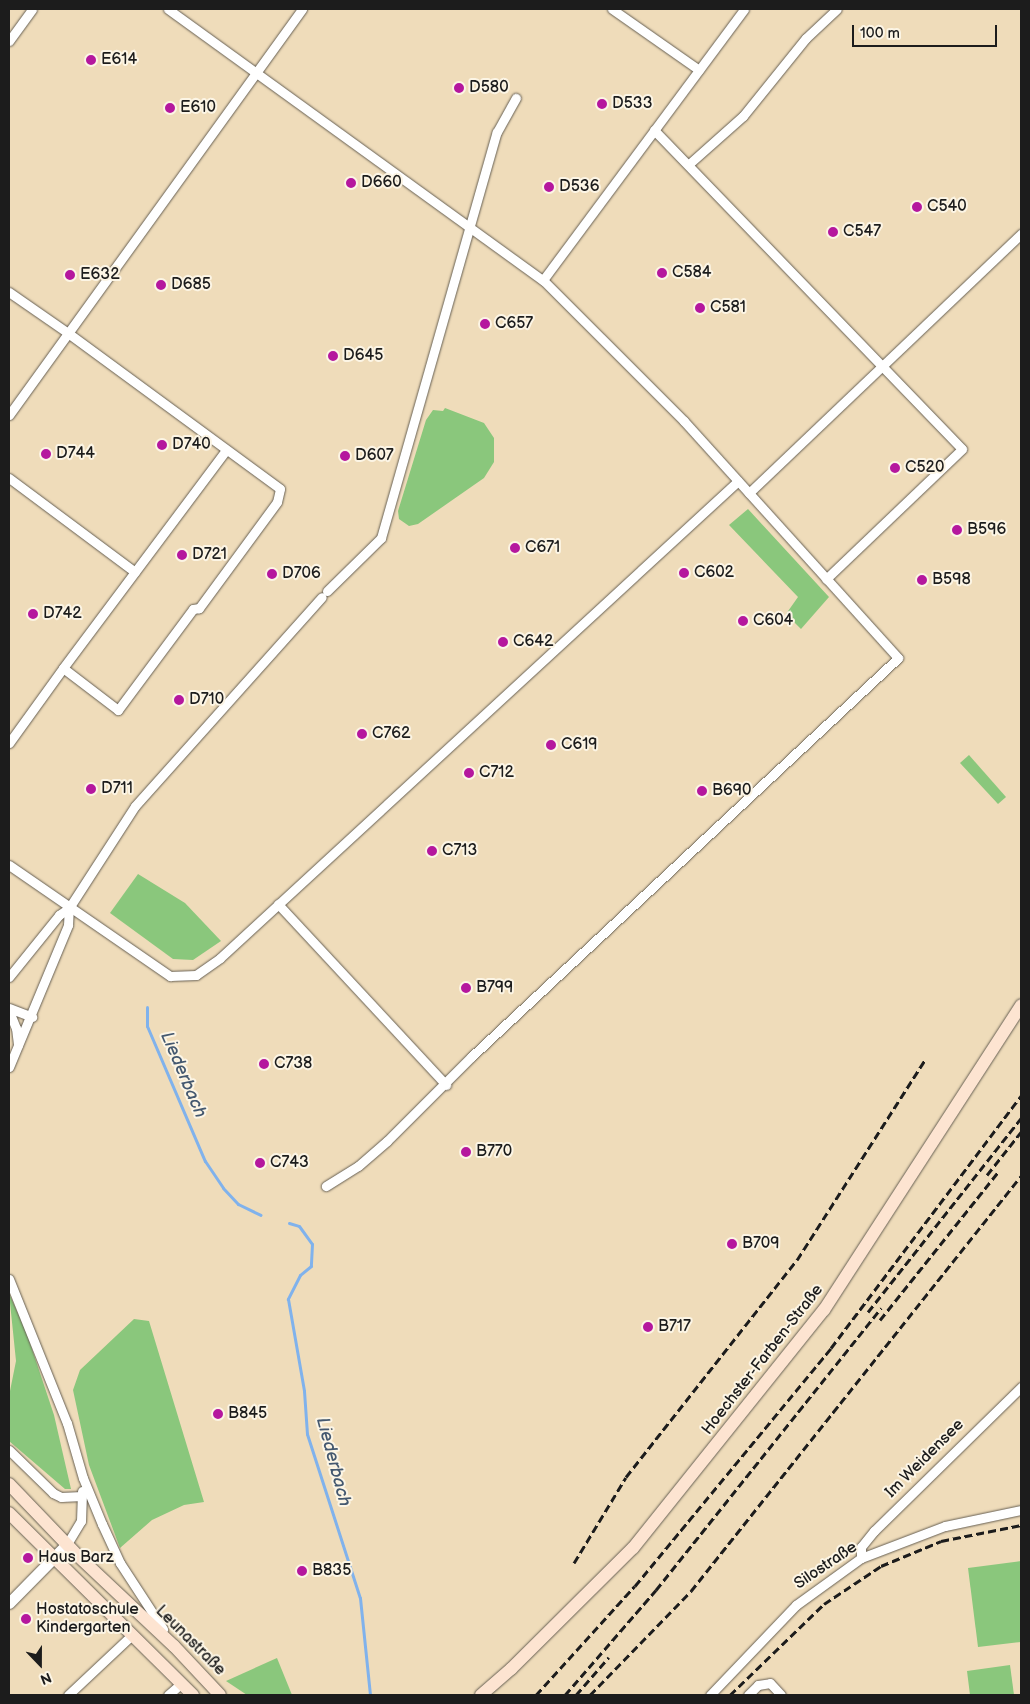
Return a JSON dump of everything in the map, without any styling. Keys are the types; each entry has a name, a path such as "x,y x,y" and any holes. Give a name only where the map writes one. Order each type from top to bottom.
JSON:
{"main road":[{"name":"Hoechster-Farben-Straße","path":"481,1695 511,1670 633,1548 824,1310 1021,1005"},
{"name":"Leunastraße","path":"9,1484 67,1544 174,1646 220,1695"},
{"path":"9,1512 54,1559 193,1695"}],"street":[{"path":"9,41 32,9"},
{"path":"168,9 543,280 738,480 898,658 471,1057 446,1085 358,1166 326,1186"},
{"path":"9,415 302,9"},
{"path":"612,9 699,70"},
{"path":"543,280 744,9"},
{"path":"690,164 743,116 806,38 837,9"},
{"path":"9,977 59,916 69,908 135,806 325,594 381,538 472,228 497,132 516,98"},
{"path":"654,130 690,164 962,449 826,579"},
{"path":"749,493 1021,234"},
{"path":"9,292 280,489 277,502 199,608 192,609 118,710 63,668"},
{"path":"9,743 226,450"},
{"path":"9,478 136,572"},
{"path":"9,865 170,976 186,978 211,966 738,480"},
{"path":"278,904 446,1085"},
{"path":"9,1067 32,1017 68,925 69,908"},
{"path":"9,1010 32,1017"},
{"path":"9,1010 16,1028 18,1048"},
{"path":"9,1279 67,1422 83,1478 120,1563 174,1646"},
{"name":"Im Weidensee","path":"862,1558 861,1548 874,1531 1021,1387"},
{"path":"9,1450 54,1493 61,1497 82,1496"},
{"path":"9,1603 54,1559 67,1544 81,1521 83,1478"},
{"name":"Silostraße","path":"710,1695 796,1606 862,1558 946,1526 1021,1510"},
{"path":"68,1695 132,1635"},
{"path":"168,1695 182,1683"},
{"path":"748,1695 758,1685 770,1683 780,1695"}],"green space":[{"path":"445,408 484,423 494,438 494,462 484,478 418,524 409,526 399,519 398,511 426,420 433,410 443,411"},
{"path":"748,509 829,597 801,629 786,614 798,597 729,525"},
{"path":"969,755 1006,797 998,804 960,763"},
{"path":"138,874 185,903 221,941 193,960 173,959 110,913"},
{"path":"9,1293 27,1334 54,1415 71,1489 65,1489 9,1441 9,1396 16,1361"},
{"path":"134,1319 149,1321 204,1502 184,1505 152,1520 120,1548 89,1465 73,1390 80,1370"},
{"path":"1021,1561 1021,1642 978,1647 968,1568"},
{"path":"277,1658 292,1695 247,1695 226,1681"},
{"path":"1010,1665 1014,1695 970,1695 967,1671"}],"waterway":[{"name":"Liederbach","path":"147,1007 147,1026 205,1161 223,1188 238,1204 261,1215"},
{"name":"Liederbach","path":"289,1223 299,1226 312,1244 311,1266 300,1275 288,1299 304,1391 307,1434 360,1598 370,1695"}],"railway":[{"path":"574,1563 626,1477 797,1260 925,1060"},
{"path":"536,1695 635,1586 831,1348 1021,1096"},
{"path":"868,1312 1021,1118"},
{"path":"987,1175 1021,1132"},
{"path":"880,1320 998,1172"},
{"path":"590,1695 691,1591 1021,1176"},
{"path":"565,1695 656,1590 881,1308"},
{"path":"730,1695 824,1604 881,1566 941,1541 1021,1525"},
{"path":"576,1695 609,1657"}],"place":[{"name":"E614","path":"91,60"},
{"name":"D580","path":"459,88"},
{"name":"D533","path":"602,104"},
{"name":"E610","path":"170,108"},
{"name":"D660","path":"351,183"},
{"name":"D536","path":"549,187"},
{"name":"C540","path":"917,207"},
{"name":"C547","path":"833,232"},
{"name":"C584","path":"662,273"},
{"name":"E632","path":"70,275"},
{"name":"D685","path":"161,285"},
{"name":"C581","path":"700,308"},
{"name":"C657","path":"485,324"},
{"name":"D645","path":"333,356"},
{"name":"D740","path":"162,445"},
{"name":"D744","path":"46,454"},
{"name":"D607","path":"345,456"},
{"name":"C520","path":"895,468"},
{"name":"B596","path":"957,530"},
{"name":"C671","path":"515,548"},
{"name":"D721","path":"182,555"},
{"name":"C602","path":"684,573"},
{"name":"D706","path":"272,574"},
{"name":"B598","path":"922,580"},
{"name":"D742","path":"33,614"},
{"name":"C604","path":"743,621"},
{"name":"C642","path":"503,642"},
{"name":"D710","path":"179,700"},
{"name":"C762","path":"362,734"},
{"name":"C619","path":"551,745"},
{"name":"C712","path":"469,773"},
{"name":"D711","path":"91,789"},
{"name":"B690","path":"702,791"},
{"name":"C713","path":"432,851"},
{"name":"B799","path":"466,988"},
{"name":"C738","path":"264,1064"},
{"name":"B770","path":"466,1152"},
{"name":"C743","path":"260,1163"},
{"name":"B709","path":"732,1244"},
{"name":"B717","path":"648,1327"},
{"name":"B845","path":"218,1414"},
{"name":"Haus Barz","path":"28,1558"},
{"name":"B835","path":"302,1571"},
{"name":"Hostatoschule Kindergarten","path":"26,1619"}]}
